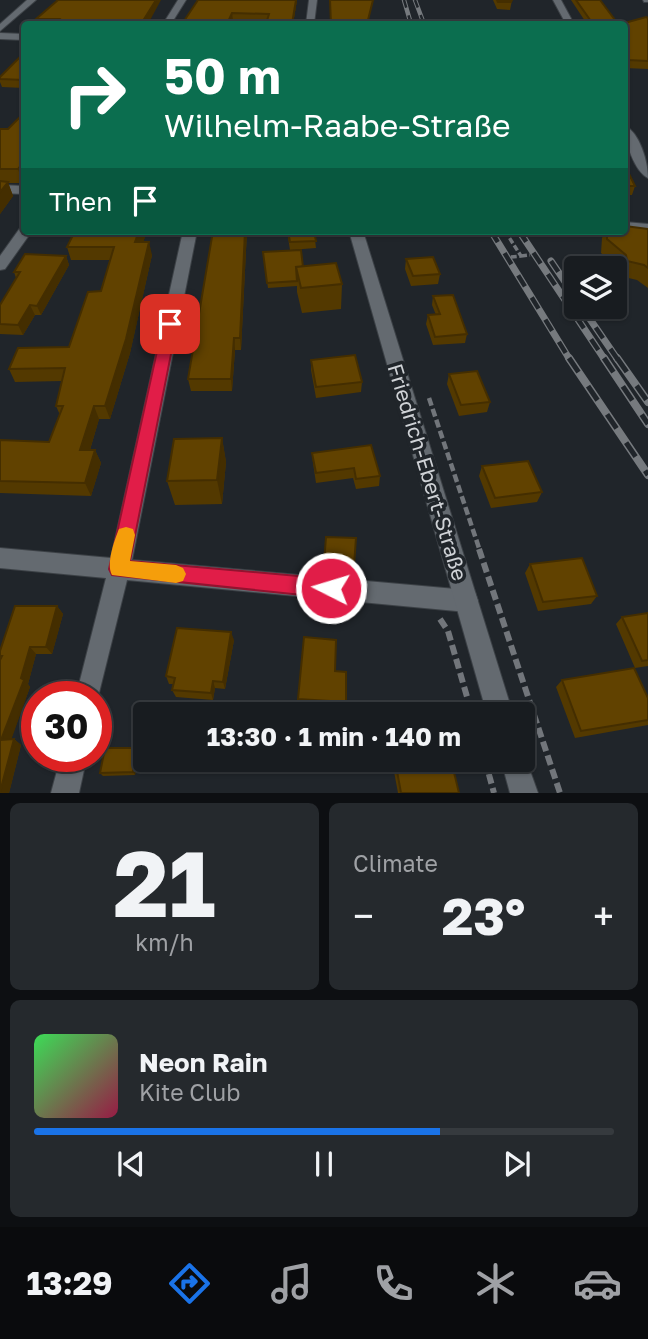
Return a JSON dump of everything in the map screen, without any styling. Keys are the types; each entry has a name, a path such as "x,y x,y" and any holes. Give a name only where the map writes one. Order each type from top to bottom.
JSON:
{"street":[{"path":"0,28 33,0"},
{"path":"169,21 182,0"},
{"path":"310,21 313,0"},
{"path":"557,0 568,21"},
{"path":"0,37 21,37"},
{"path":"628,135 648,174"},
{"path":"0,189 21,190"},
{"path":"628,226 648,228"},
{"path":"0,266 22,235"},
{"path":"92,681 119,569 189,235"},
{"name":"Friedrich-Ebert-Straße","path":"357,235 496,702"},
{"path":"0,558 467,601"},
{"path":"65,793 70,772"},
{"path":"518,772 524,793"}],"path":[{"path":"507,235 520,256"},
{"path":"511,257 530,255"},
{"path":"428,395 560,793"},
{"path":"431,612 448,631 469,702"},
{"path":"488,772 494,793"}],"building":[{"path":"58,0 156,0 143,21 36,19"},
{"path":"198,0 296,0 292,21 267,21 269,14 232,13 228,21 184,21"},
{"path":"330,0 373,0 368,21 331,21"},
{"path":"576,0 600,0 616,21 591,21"},
{"path":"648,18 648,61 628,60 628,22"},
{"path":"21,56 21,80 0,77"},
{"path":"21,116 21,165 18,169 0,169 0,129 8,129"},
{"path":"628,172 635,186 628,186"},
{"path":"0,181 8,182 0,192"},
{"path":"628,226 648,229 648,268 627,261 626,255 607,239 607,235 628,235"},
{"path":"73,235 138,235 135,242 149,242 126,339 105,406 94,406 80,450 95,450 85,483 0,481 0,440 49,442 63,406 56,406 65,368 9,369 18,348 69,347 88,292 101,291 114,247 67,247"},
{"path":"212,235 245,235 240,338 234,338 231,379 188,379"},
{"path":"289,235 315,235 316,241 290,242"},
{"path":"301,250 303,267 296,267 297,281 267,283 263,252"},
{"path":"25,254 66,256 37,306 30,305 18,325 0,324 0,305 20,272 14,272"},
{"path":"433,257 440,274 413,276 406,259"},
{"path":"336,263 342,284 301,288 296,267"},
{"path":"453,295 467,334 435,337 428,315 440,314 433,296"},
{"path":"355,355 362,382 316,387 311,360"},
{"path":"477,371 490,402 461,405 449,374"},
{"path":"222,438 217,480 167,481 174,439"},
{"path":"371,445 380,476 356,479 354,468 316,473 312,453"},
{"path":"528,461 542,492 495,498 482,466"},
{"path":"326,537 356,538 354,565 324,563"},
{"path":"582,558 597,596 543,602 530,564"},
{"path":"15,606 57,606 46,647 30,647 21,678 24,680 21,681 21,688 1,740 14,739 0,792 2,656 0,651"},
{"path":"648,613 648,660 642,661 622,617"},
{"path":"177,628 231,632 223,682 213,681 211,693 172,690 175,678 166,676"},
{"path":"304,637 336,640 335,671 346,672 346,702 298,699"},
{"path":"634,668 648,698 648,720 581,731 562,680"},
{"path":"112,748 133,748 133,772 100,773 112,772"},
{"path":"397,772 454,772 459,793 401,793"}],"railway":[{"path":"404,0 410,21"},
{"path":"415,0 423,21"},
{"path":"493,235 570,360"},
{"path":"522,235 605,360"},
{"path":"551,261 564,280"},
{"path":"590,319 618,360"},
{"path":"569,358 648,475"},
{"path":"604,358 648,424"},
{"path":"617,358 648,402"}],"slow traffic":[{"path":"126,535 119,569 176,574"}],"route":[{"path":"170,324 119,569 331,588"}]}
